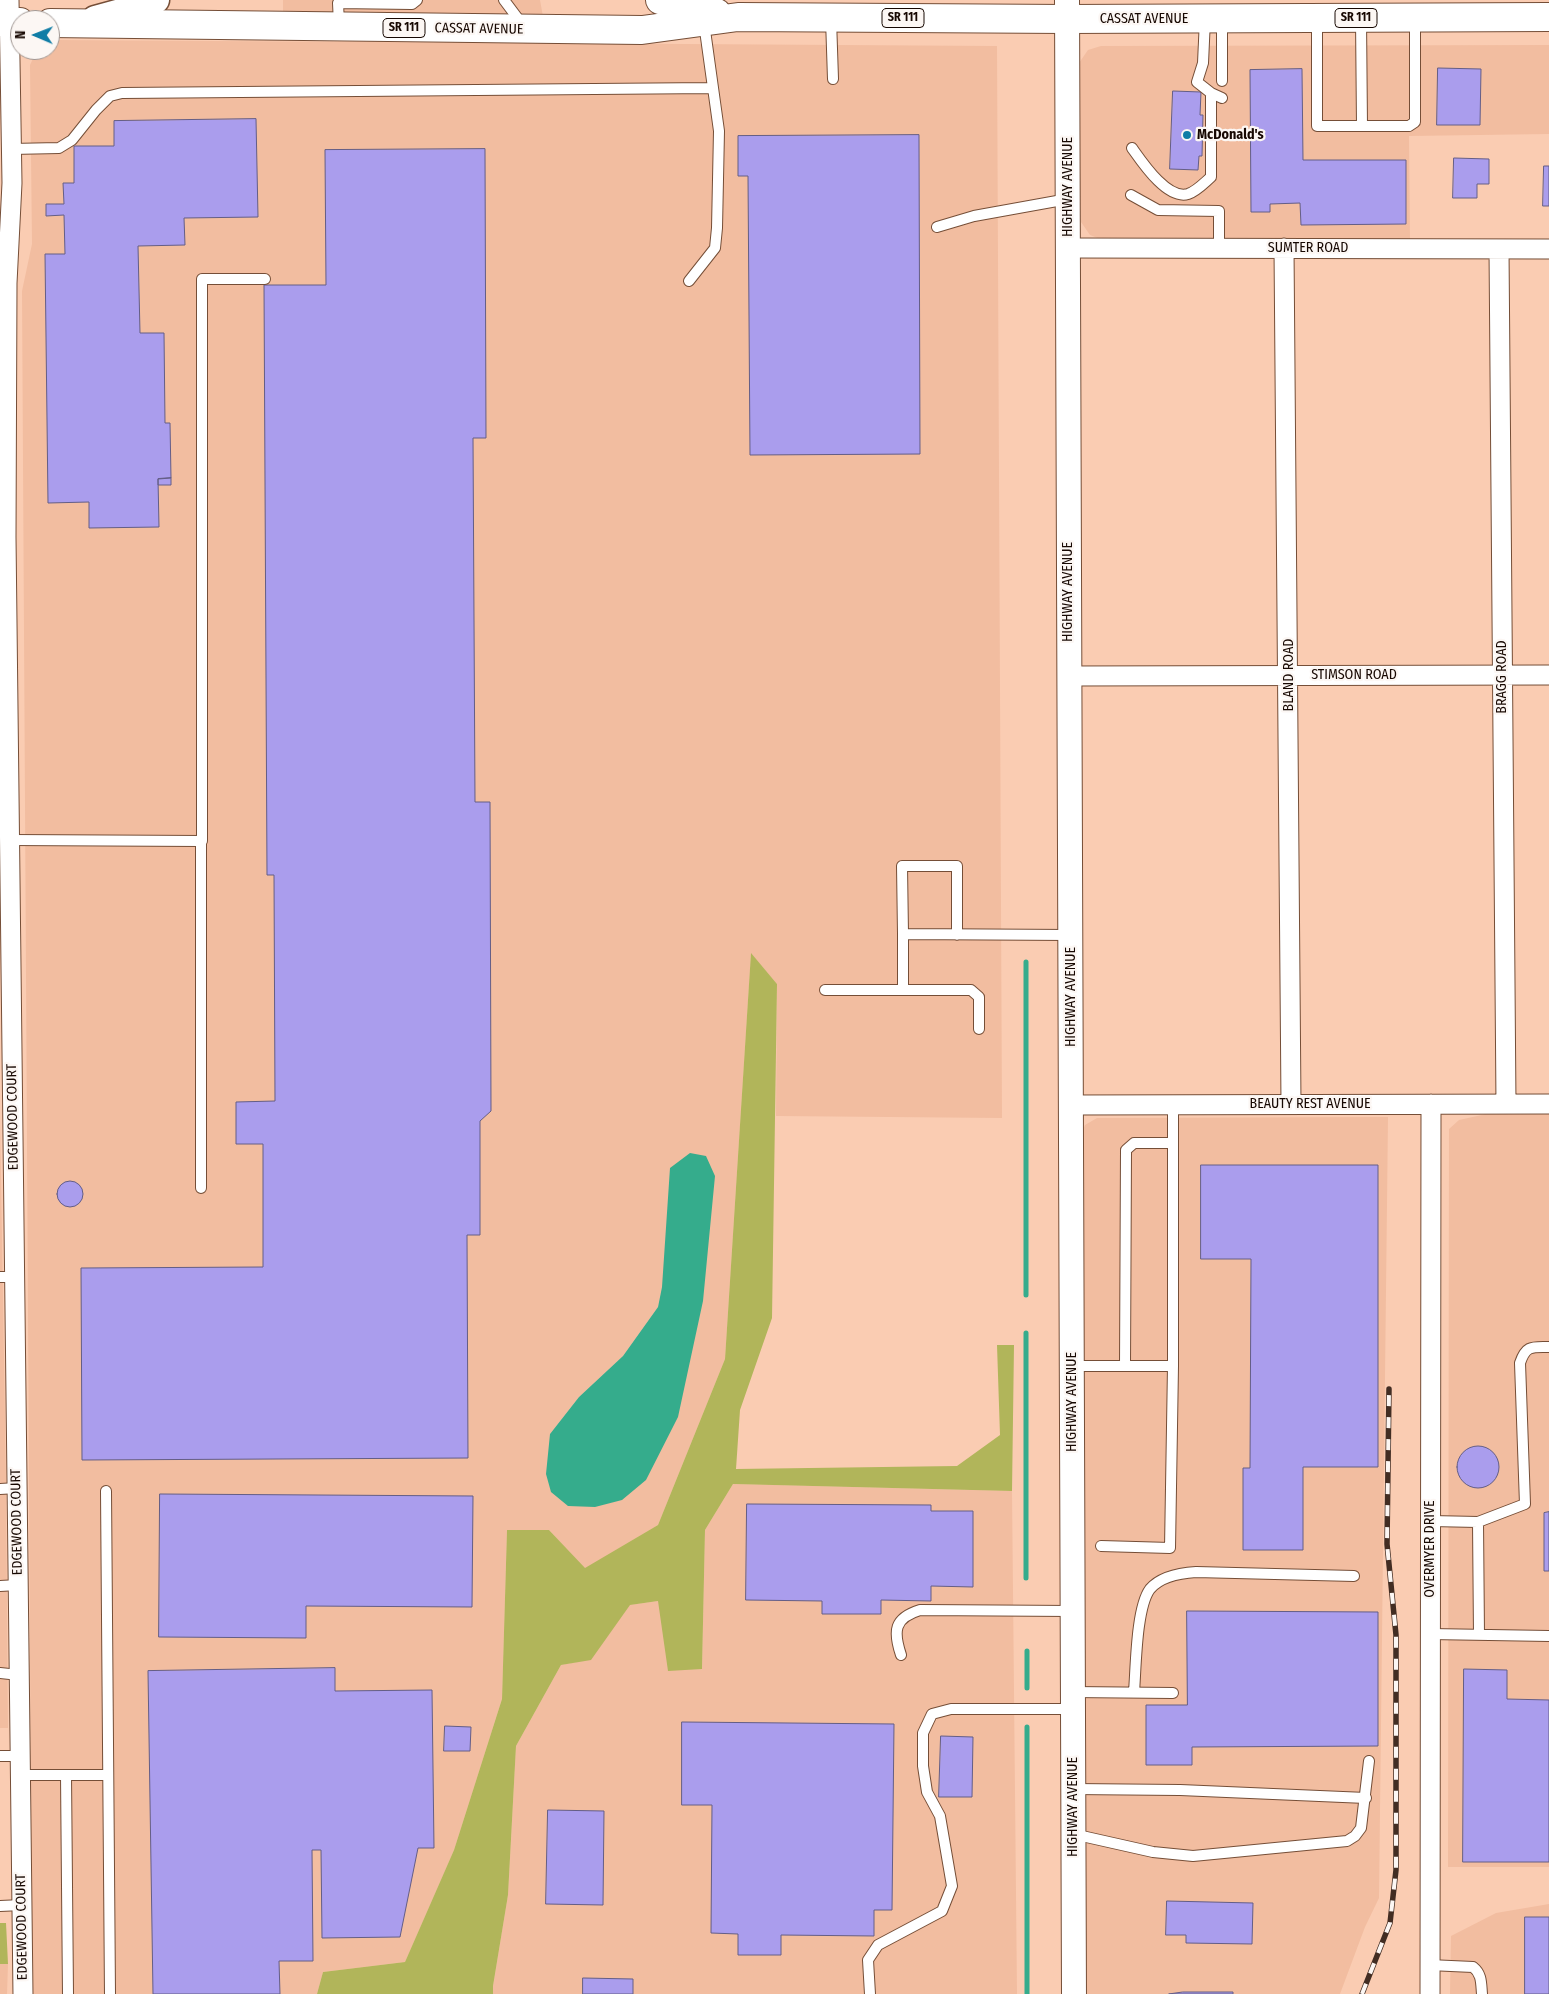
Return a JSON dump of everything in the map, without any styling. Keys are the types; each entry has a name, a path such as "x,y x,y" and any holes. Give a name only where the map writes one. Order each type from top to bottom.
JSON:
{"main road":[{"path":"60,23 103,17 156,0"},
{"name":"CASSAT AVENUE","path":"660,0 738,17"},
{"name":"CASSAT AVENUE","path":"60,23 338,10 525,29 642,30 738,17 831,18 1067,10 1214,19 1282,9 1316,18 1416,18 1498,9 1549,17"}],"street":[{"name":"HIGHWAY AVENUE","path":"1067,10 1074,1994"},
{"name":"EDGEWOOD COURT","path":"11,60 12,149 3,376 10,840 6,991 9,1674 20,1756 23,1994"},
{"name":"SUMTER ROAD","path":"1068,248 1549,249"},
{"name":"BLAND ROAD","path":"1284,248 1289,675 1291,1103"},
{"name":"BRAGG ROAD","path":"1499,249 1506,1104"},
{"name":"STIMSON ROAD","path":"1068,676 1549,675"},
{"name":"BEAUTY REST AVENUE","path":"1071,1105 1291,1103 1549,1104"},
{"name":"OVERMYER DRIVE","path":"1430,1994 1432,1104"}],"lane":[{"path":"338,10 412,4 417,0"},
{"path":"504,0 525,29"},
{"path":"831,18 833,79"},
{"path":"1316,18 1317,126 1409,126 1415,122 1416,18"},
{"path":"1361,18 1362,126"},
{"path":"1214,19 1222,81"},
{"path":"1214,19 1197,82 1211,94 1222,98"},
{"path":"689,281 715,248 717,232 718,130 704,22"},
{"path":"12,149 59,148 72,140 110,96 122,93 712,88"},
{"path":"1132,148 1146,169 1170,190 1178,194 1186,194 1198,189 1210,177 1211,94"},
{"path":"1131,196 1158,210 1219,211 1219,248"},
{"path":"937,228 974,216 1068,199"},
{"path":"201,1188 202,279 265,279"},
{"path":"10,840 201,841"},
{"path":"902,990 902,866 957,866 957,934"},
{"path":"903,934 1071,935"},
{"path":"825,990 971,990 979,997 979,1029"},
{"path":"1101,1546 1170,1548 1173,1366 1173,1104"},
{"path":"1125,1366 1126,1150 1134,1143 1173,1143"},
{"path":"1431,1521 1478,1522 1525,1504 1520,1363 1523,1352 1530,1347 1549,1347"},
{"path":"1072,1366 1173,1366"},
{"path":"106,1491 110,1994"},
{"path":"1478,1522 1479,1635"},
{"path":"1134,1692 1141,1612 1150,1589 1163,1580 1176,1574 1196,1572 1354,1576"},
{"path":"901,1655 896,1639 898,1625 908,1613 920,1610 1072,1611"},
{"path":"1430,1634 1549,1636"},
{"path":"870,1994 868,1960 878,1946 942,1911 952,1886 940,1816 927,1792 923,1766 923,1733 932,1714 951,1709 1072,1701 1134,1692 1173,1693"},
{"path":"0,1756 20,1756"},
{"path":"1073,1834 1153,1852 1193,1856 1340,1843 1348,1841 1355,1836 1361,1828 1369,1761"},
{"path":"20,1775 107,1775"},
{"path":"66,1775 68,1994"},
{"path":"1073,1789 1180,1790 1366,1798"},
{"path":"0,1906 22,1905"},
{"path":"1430,1965 1473,1967 1478,1971 1482,1994"}],"shaded area":[{"path":"283,0 540,0 544,22 283,19"},
{"path":"60,40 997,46 1002,1118 776,1116 777,984 751,954 725,1359 658,1525 585,1569 549,1530 507,1530 502,1699 454,1850 405,1962 323,1972 317,1994 32,1994 22,291 32,244 30,65 32,60 60,60","holes":["662,1287 646,1480 550,1434 579,1397 623,1356 658,1307"]},
{"path":"1549,45 1549,134 1409,136 1410,240 1100,239 1090,235 1081,222 1076,77 1079,63 1088,50 1101,46"},
{"path":"0,1112 6,1481 8,1728 0,1728"},
{"path":"1491,1113 1549,1113 1549,1867 1448,1867 1449,1129 1459,1120"},
{"path":"1388,1117 1379,1898 1365,1927 1340,1994 1082,1994 1080,1136 1085,1125 1097,1118"},
{"path":"733,1484 1012,1491 1017,1994 493,1994 508,1895 516,1746 561,1665 591,1659 629,1605 658,1601 702,1669 705,1530"},
{"path":"1549,1904 1549,1994 1450,1994 1451,1936 1496,1913"},
{"path":"0,1964 8,1964 7,1994 0,1994"}],"green space":[{"path":"751,953 777,984 772,1318 740,1410 736,1469 957,1466 1000,1435 997,1345 1014,1345 1012,1491 733,1484 705,1530 702,1669 668,1671 658,1601 630,1605 591,1660 561,1665 516,1746 508,1895 493,1994 317,1994 323,1972 405,1962 454,1850 502,1699 507,1530 549,1530 585,1568 658,1525 725,1359"},
{"path":"0,1923 6,1923 8,1964 0,1964"}],"water":[{"path":"690,1153 706,1156 715,1176 703,1301 678,1417 646,1480 622,1500 595,1507 568,1506 551,1492 546,1474 550,1434 579,1397 623,1356 658,1307 662,1287 670,1168"}],"building":[{"path":"1438,68 1481,69 1480,125 1437,125"},
{"path":"1302,69 1303,160 1406,160 1406,224 1301,225 1300,203 1270,204 1270,212 1251,212 1250,70"},
{"name":"McDonald's","path":"1173,91 1201,92 1200,115 1203,115 1202,156 1199,156 1198,170 1170,169"},
{"path":"256,119 258,217 184,218 185,245 138,246 140,333 164,333 165,423 170,423 171,478 158,479 159,527 89,528 89,502 48,503 45,254 65,254 64,215 46,216 46,204 64,204 63,183 74,183 74,146 114,146 114,121"},
{"path":"919,135 920,454 750,455 748,176 738,176 738,136"},
{"path":"485,149 486,438 473,438 475,802 490,802 491,1111 480,1121 480,1235 467,1235 468,1458 82,1460 81,1268 263,1267 263,1144 236,1144 236,1102 275,1101 274,875 267,875 264,285 326,285 325,150"},
{"path":"1454,158 1489,159 1489,184 1477,184 1477,198 1453,198"},
{"path":"1544,166 1549,166 1549,206 1543,206"},
{"path":"171,478 171,485 158,485 158,479"},
{"path":"1201,1165 1378,1165 1378,1467 1303,1467 1303,1550 1243,1550 1243,1468 1250,1468 1251,1259 1201,1259"},
{"path":"70,1181 79,1185 83,1194 79,1203 70,1207 61,1203 57,1194 61,1185"},
{"path":"1478,1446 1493,1452 1499,1467 1493,1482 1478,1488 1463,1482 1457,1467 1463,1452"},
{"path":"160,1494 473,1496 472,1607 306,1606 306,1638 159,1637"},
{"path":"747,1504 931,1505 931,1511 973,1511 973,1587 931,1586 931,1601 881,1600 881,1614 822,1614 822,1601 746,1600"},
{"path":"1549,1512 1549,1571 1544,1571 1544,1513"},
{"path":"1187,1611 1378,1612 1378,1746 1192,1747 1192,1765 1146,1765 1146,1705 1187,1705"},
{"path":"335,1668 335,1691 432,1690 434,1848 418,1848 400,1937 322,1938 321,1850 312,1850 313,1961 279,1961 280,1994 153,1994 148,1671"},
{"path":"1464,1669 1507,1670 1507,1699 1549,1700 1549,1862 1463,1862"},
{"path":"682,1722 894,1724 892,1910 874,1910 874,1936 781,1935 781,1955 738,1955 738,1934 711,1933 712,1805 682,1805"},
{"path":"445,1726 471,1727 470,1751 444,1751"},
{"path":"941,1736 973,1737 972,1797 939,1797"},
{"path":"548,1810 604,1811 603,1905 546,1904"},
{"path":"1167,1901 1253,1903 1252,1944 1186,1943 1186,1935 1166,1935"},
{"path":"1525,1917 1549,1917 1549,1994 1525,1994"},
{"path":"583,1978 633,1979 633,1994 583,1994"},
{"path":"1183,1992 1233,1992 1233,1994 1169,1994"}],"waterway":[{"path":"1026,962 1026,1295"},
{"path":"1026,1333 1026,1578"},
{"path":"1027,1651 1027,1688"},
{"path":"1027,1727 1027,1994"}],"railway":[{"path":"1362,1994 1390,1923 1396,1870 1396,1635 1387,1544 1389,1389"}],"place":[{"name":"McDonald's","path":"1187,135"}]}
